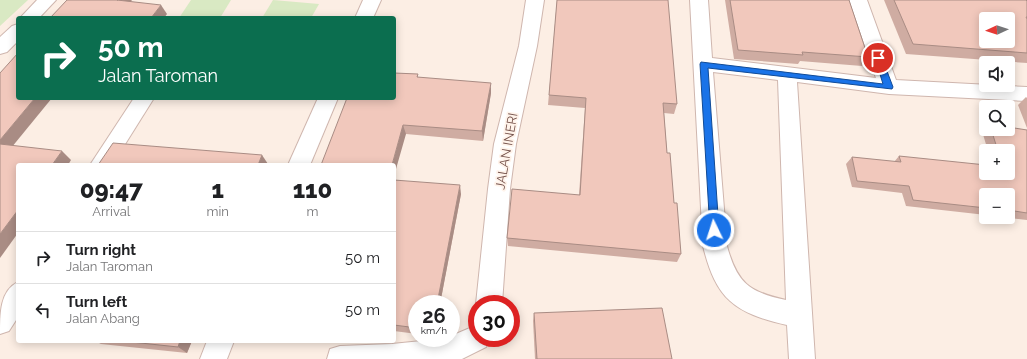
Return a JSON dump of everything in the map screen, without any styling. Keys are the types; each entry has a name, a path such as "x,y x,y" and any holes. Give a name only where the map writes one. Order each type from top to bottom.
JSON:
{"street":[{"path":"31,16 47,0"},
{"path":"365,16 372,0"},
{"name":"JALAN INERI","path":"490,295 499,188 505,144 528,46 535,0"},
{"path":"699,0 715,246 718,261 729,284 749,301 761,307 800,315"},
{"path":"858,0 889,87"},
{"path":"0,48 16,32"},
{"path":"704,64 889,87 1027,94"},
{"path":"787,74 802,359"},
{"path":"102,163 143,100"},
{"path":"300,163 327,100"},
{"path":"0,322 16,297"},
{"path":"213,359 220,343"},
{"path":"340,359 413,358 447,352 468,344"}],"green space":[{"path":"0,0 28,0 0,26"},
{"path":"191,0 231,0 221,16 180,16"},
{"path":"273,0 319,4 312,16 263,16"}],"building":[{"path":"67,0 117,0 161,5 153,16 52,16"},
{"path":"557,0 668,0 677,104 663,103 667,153 670,153 674,203 677,203 681,254 507,238 512,189 580,195 586,98 549,95"},
{"path":"730,0 849,0 868,57 802,52 803,55 738,50"},
{"path":"894,0 1026,0 1027,53 913,44"},
{"path":"16,55 16,100 33,100 0,140 0,73"},
{"path":"396,73 418,74 417,77 491,83 482,131 403,125 393,163 322,163 346,100 396,100"},
{"path":"1015,128 1027,130 1027,213 1015,211 1015,188 979,188 979,207 913,200 909,186 857,181 852,157 901,162 899,156 979,164 979,180 1015,180 1015,144 996,144 993,136 1015,136"},
{"path":"113,143 262,155 259,163 99,163"},
{"path":"0,144 62,151 53,163 16,163 16,213 0,234"},
{"path":"396,180 460,185 439,295 408,295 408,327 396,325"},
{"path":"662,308 672,359 537,359 534,313"},
{"path":"141,343 179,343 178,347"}],"route":[{"path":"714,230 704,64 889,87 878,58"}]}
